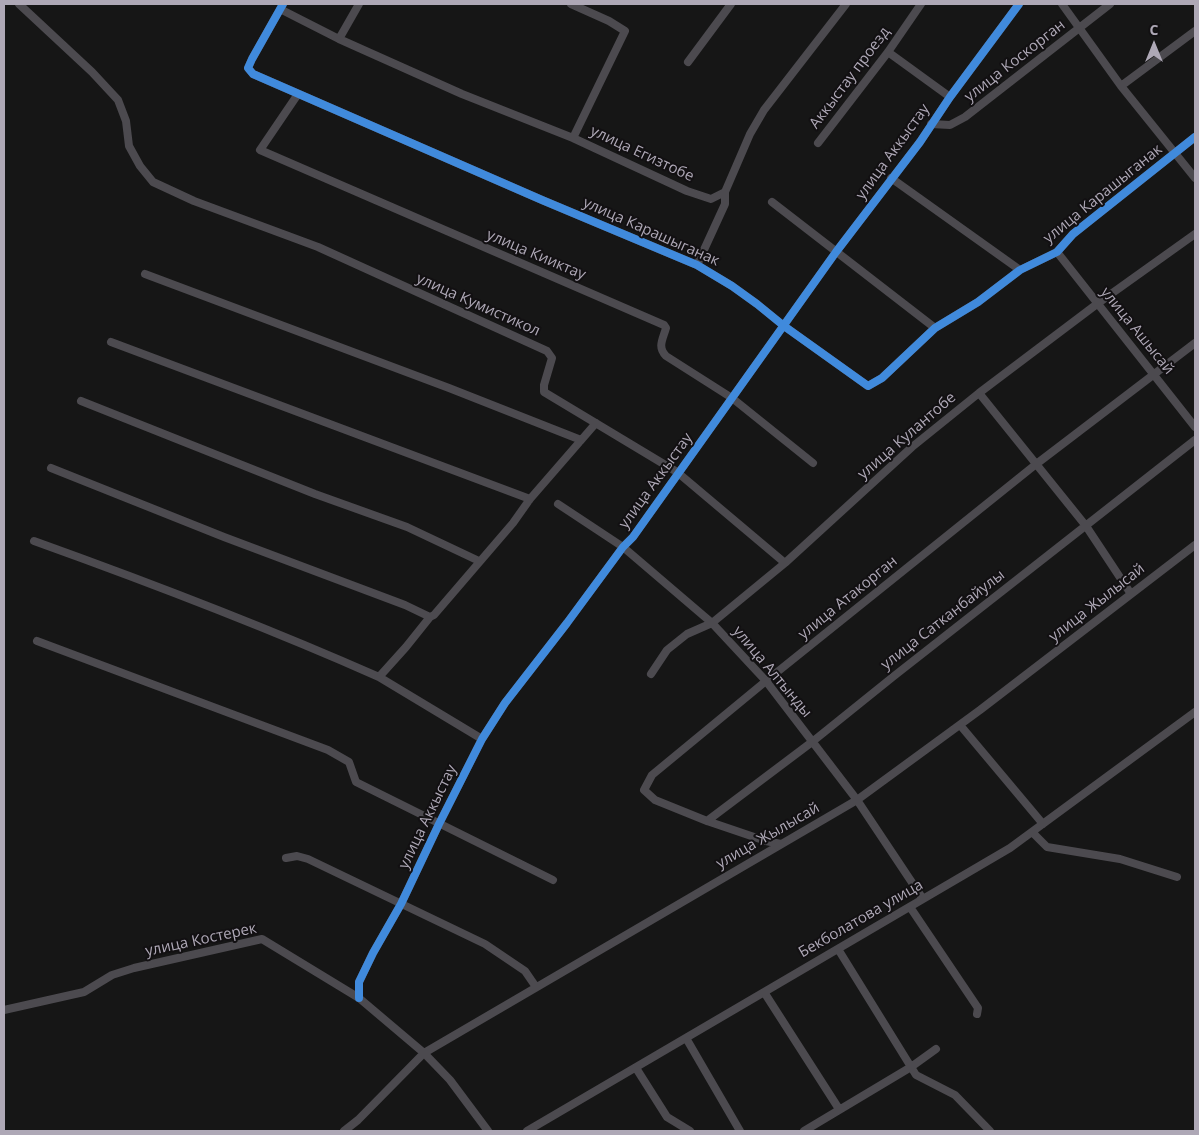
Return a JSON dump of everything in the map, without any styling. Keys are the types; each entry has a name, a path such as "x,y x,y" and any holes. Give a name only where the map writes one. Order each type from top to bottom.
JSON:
{"street":[{"name":"улица Кумистикол","path":"19,4 92,72 118,100 126,121 129,146 140,166 153,182 194,201 318,247 547,351 552,358 544,392 678,472 785,563"},
{"path":"339,39 359,4"},
{"path":"572,4 609,21 625,32 573,138"},
{"path":"688,62 731,4"},
{"path":"698,265 725,204 725,192 750,134 764,110 846,4"},
{"name":"Аккыстау проезд","path":"818,143 888,52 921,4"},
{"name":"улица Аккыстау","path":"359,998 359,982 372,953 402,904 438,824 482,739 505,703 632,537 704,439 836,252 920,142 930,124 1020,4"},
{"path":"1062,4 1121,86 1195,178"},
{"name":"улица Коскорган","path":"930,124 950,125 964,117 1110,4"},
{"name":"улица Егизтобе","path":"282,6 339,39 462,94 573,138 704,198 710,200 725,192"},
{"name":"улица Карашыганак","path":"282,6 248,68 253,74 698,265 758,304 784,326 868,386 882,378 935,328 978,302 1020,270 1057,252 1073,234 1195,137"},
{"path":"1121,86 1195,32"},
{"name":"улица Коскорган","path":"888,52 950,97"},
{"name":"улица Кииктау","path":"298,94 260,150 664,324 666,328 660,344 661,351 666,356 732,398 813,463"},
{"path":"891,178 1020,270"},
{"path":"772,202 935,328"},
{"name":"улица Кулантобе","path":"651,674 667,650 687,634 712,623 785,563 912,447 978,393 1195,234"},
{"name":"улица Ашысай","path":"1057,252 1195,427"},
{"path":"145,274 449,388 581,440"},
{"path":"110,342 530,499"},
{"name":"улица Атакорган","path":"781,844 766,841 707,821 655,800 644,790 652,775 766,681 1035,465 1195,343"},
{"path":"978,393 1086,526 1131,594"},
{"path":"81,401 315,494 407,527 479,561"},
{"path":"379,677 513,523 530,499 596,423"},
{"name":"улица Сатканбайулы","path":"707,821 812,742 1195,440"},
{"path":"51,468 224,537 405,605 430,617"},
{"name":"улица Алтынды","path":"558,504 623,547 712,623 766,681 857,800 923,899"},
{"path":"34,541 239,618 379,677 482,739"},
{"name":"улица Жылысай","path":"344,1131 358,1120 424,1053 857,800 960,725 1195,545"},
{"path":"37,641 328,750 349,762 356,782 553,880"},
{"name":"Бекболатова улица","path":"527,1131 539,1127 686,1038 1010,848 1195,712"},
{"path":"960,725 1043,824"},
{"path":"1032,832 1047,847 1120,859 1177,877"},
{"path":"286,858 297,856 308,859 485,944 525,971 536,987"},
{"path":"910,907 978,1008 977,1014"},
{"name":"улица Костерек","path":"4,1010 84,992 112,976 134,968 262,939 359,998 424,1053 450,1080 488,1131"},
{"path":"838,949 916,1075 955,1094 990,1131"},
{"path":"764,992 839,1109"},
{"path":"686,1038 740,1131"},
{"path":"804,1131 911,1067 936,1049"},
{"path":"636,1068 667,1117 690,1131"}],"cycle path":[{"path":"283,4 248,68 253,74 542,200 697,265 732,286 868,386 882,378 935,328 978,302 1020,270 1057,252 1073,234 1195,137"},
{"path":"359,998 359,982 373,953 401,904 482,739 505,703 623,547 633,537 836,252 920,142 950,97 1019,4"}]}
